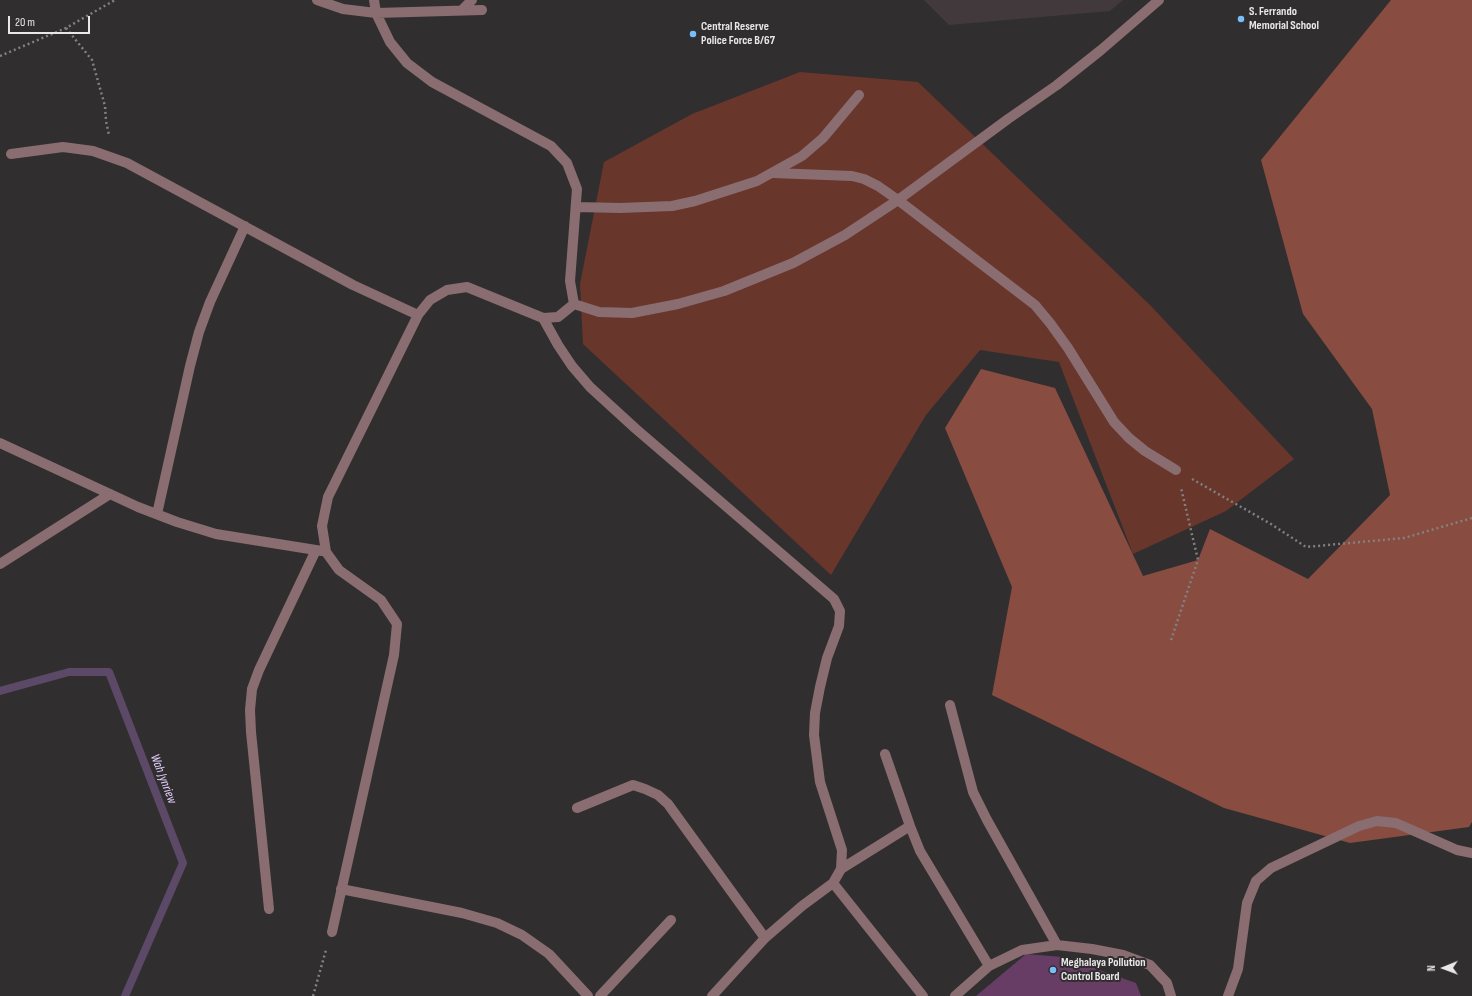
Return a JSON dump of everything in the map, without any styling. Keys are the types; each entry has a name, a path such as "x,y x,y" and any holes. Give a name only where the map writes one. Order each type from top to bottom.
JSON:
{"street":[{"path":"317,0 343,9 376,13 482,10"},
{"path":"374,0 376,13 390,42 407,63 432,82 551,146 567,163 577,189 570,281 574,304"},
{"path":"462,10 472,0"},
{"path":"574,304 599,312 632,313 678,304 724,291 793,263 845,235 898,200 1057,85 1101,50 1158,0"},
{"path":"576,207 620,208 672,206 695,201 756,181 802,156 823,138 859,95"},
{"path":"11,154 63,147 94,151 127,163 354,285 418,315"},
{"path":"773,173 852,176 864,179 878,186 898,200 1035,305 1068,348 1114,422 1129,438 1145,451 1176,470"},
{"path":"157,514 199,332 210,302 245,226"},
{"path":"332,932 394,655 398,624 381,600 339,570 326,552 322,526 328,497 418,315 430,300 447,290 467,287 543,318 558,317 574,304"},
{"path":"543,318 572,366 590,386 636,429 834,599 840,611 840,626 827,658 820,687 815,713 814,736 816,762 820,782 842,850 842,869"},
{"path":"0,443 157,514 216,534 326,552"},
{"path":"0,564 110,494"},
{"path":"269,909 251,732 250,710 252,689 259,670 316,550"},
{"path":"950,705 973,792 987,820 1057,945"},
{"path":"885,754 920,851 989,966"},
{"path":"577,808 634,786 645,788 658,795 668,804 765,938"},
{"path":"1228,996 1238,969 1247,903 1256,881 1271,868 1359,826 1377,820 1396,823 1457,850 1472,853"},
{"path":"712,996 765,938 802,906 833,883 842,869 910,826"},
{"path":"833,883 923,996"},
{"path":"341,889 462,912 497,923 522,935 549,954 588,996"},
{"path":"600,996 671,920"},
{"path":"955,996 989,966 1022,950 1057,945 1092,949 1123,955 1150,965 1167,983 1171,996"}],"path":[{"path":"0,56 66,28 115,0"},
{"path":"66,28 92,60 105,106 109,136"},
{"path":"1176,470 1271,524 1306,547 1404,538 1472,518"},
{"path":"1171,640 1198,560 1176,470"},
{"path":"313,996 332,932"}],"shaded area":[{"path":"924,0 1123,0 1110,11 949,25"},
{"path":"1391,0 1472,0 1472,822 1469,827 1350,843 1224,808 992,695 1012,587 945,428 981,369 1055,388 1143,576 1198,560 1210,529 1308,579 1390,495 1372,409 1303,314 1261,160"},
{"path":"800,72 918,82 1151,306 1294,459 1226,511 1133,554 1059,362 980,350 926,415 831,575 583,344 580,284 604,162 692,114"}],"building":[{"name":"Meghalaya Pollution Control Board","path":"1026,954 1063,957 1136,983 1141,996 976,996"}],"waterway":[{"name":"Wah Jynriew","path":"0,691 69,672 109,672 183,863 125,996"}],"place":[{"name":"S. Ferrando Memorial School","path":"1241,19"},
{"name":"Central Reserve Police Force B/67","path":"693,34"},
{"name":"Meghalaya Pollution Control Board","path":"1053,970"}]}
